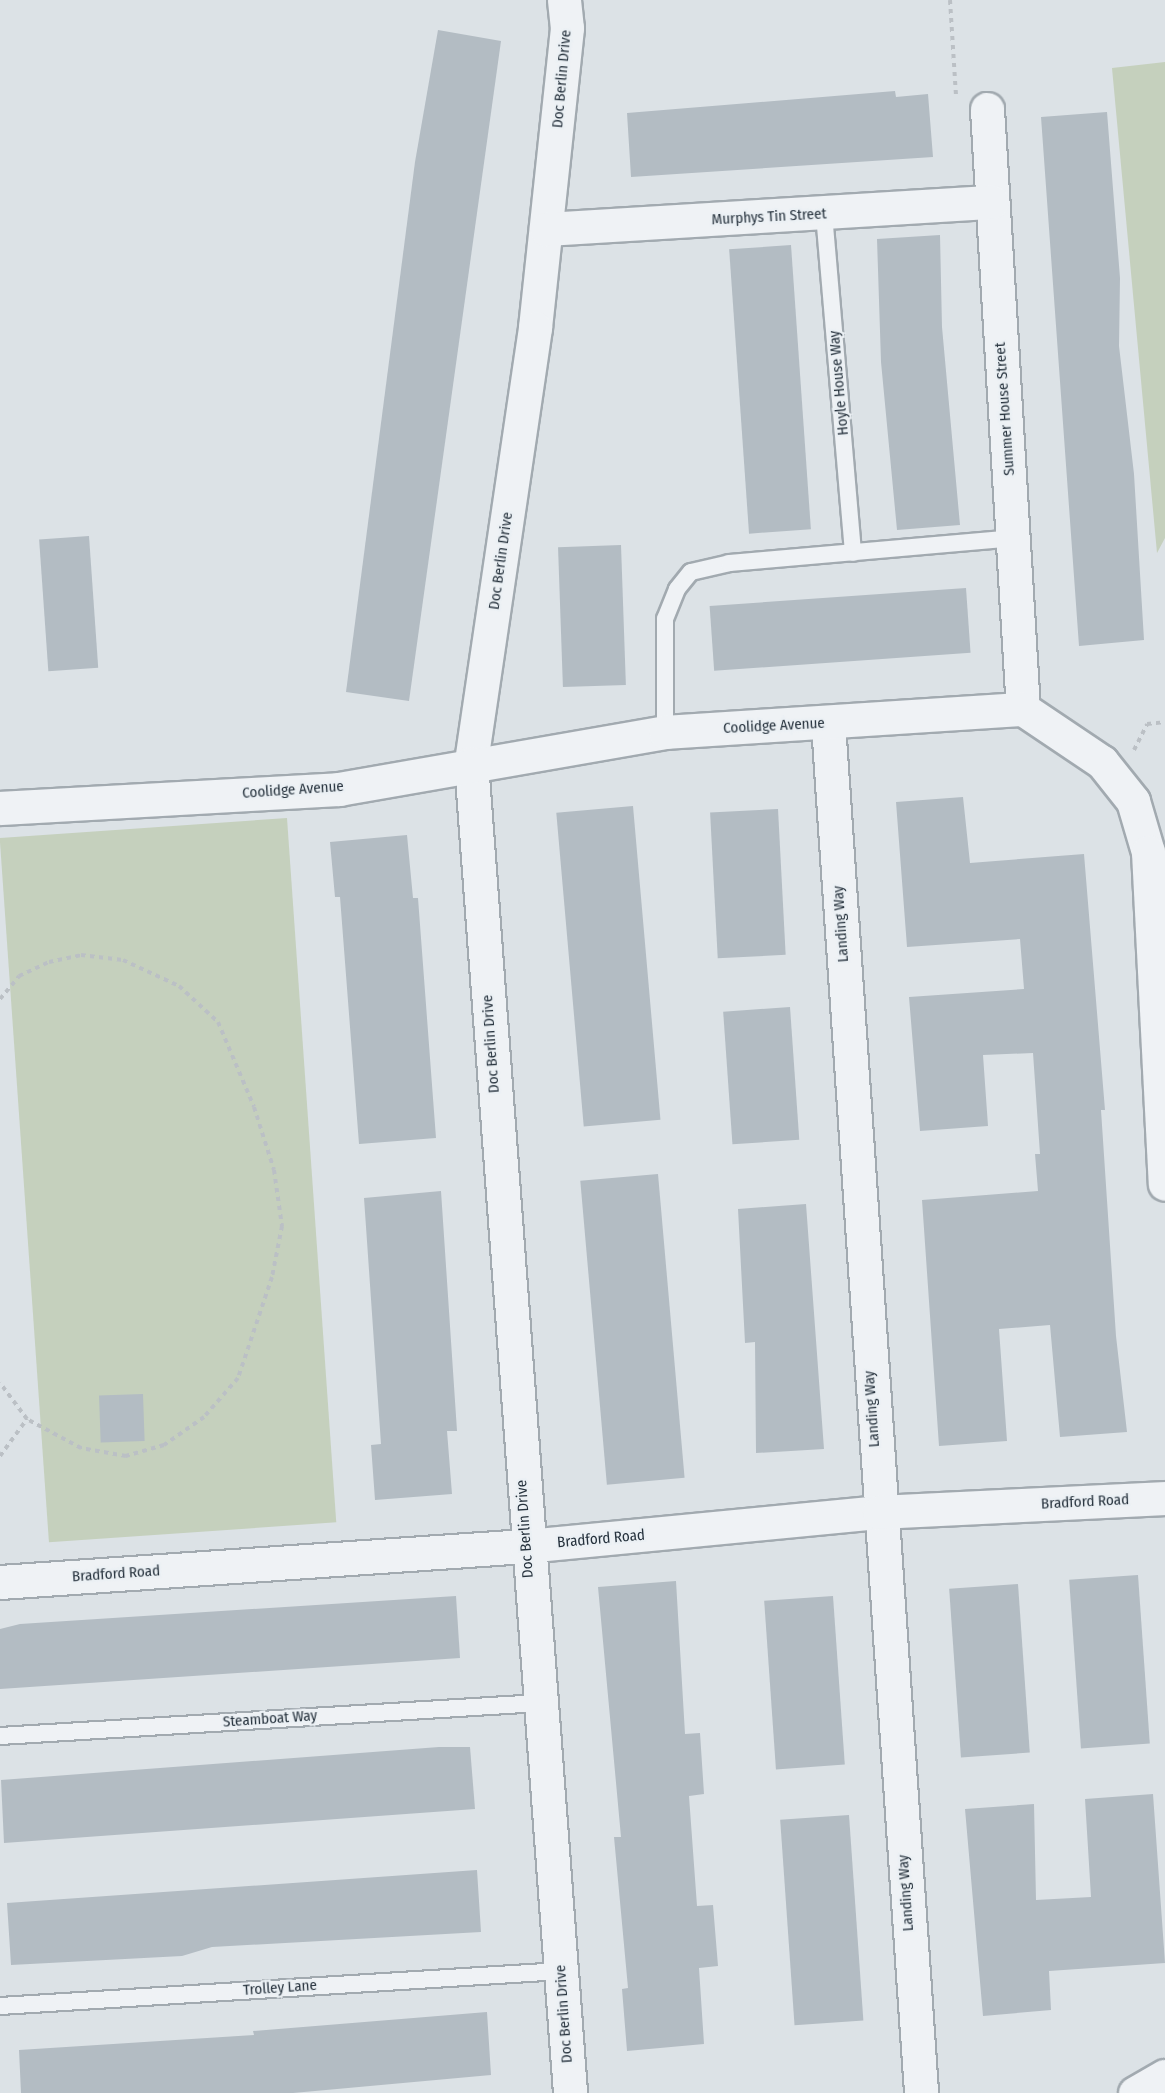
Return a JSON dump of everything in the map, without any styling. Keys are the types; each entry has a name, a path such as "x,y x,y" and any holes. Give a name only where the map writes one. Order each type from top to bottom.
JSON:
{"street":[{"name":"Doc Berlin Drive","path":"564,0 567,28 546,229 471,763 526,1546 570,2093"},
{"name":"Summer House Street","path":"987,110 1023,710"},
{"name":"Murphys Tin Street","path":"546,229 824,214 992,202"},
{"name":"Coolidge Avenue","path":"0,808 339,789 471,763 665,732 828,724 1023,710"},
{"path":"1023,710 1101,762 1132,801 1148,852 1165,1184"},
{"name":"Landing Way","path":"828,724 879,1512 921,2093"},
{"name":"Bradford Road","path":"0,1582 526,1546 879,1512 1165,1498"},
{"path":"1135,2093 1165,2076"}],"lane":[{"name":"Hoyle House Way","path":"824,214 853,553"},
{"path":"665,732 665,619 677,589 691,572 729,563 1013,538"},
{"name":"Steamboat Way","path":"0,1736 539,1703"},
{"name":"Trolley Lane","path":"0,2006 561,1971"}],"path":[{"path":"950,0 957,111 987,110"},
{"path":"1118,782 1147,724 1165,722"},
{"path":"0,999 19,976 49,962 81,955 123,960 179,986 218,1022 254,1107 274,1170 282,1226 272,1277 238,1378 204,1417 164,1445 126,1456 81,1448 27,1419 0,1383"},
{"path":"0,1456 27,1419"}],"green space":[{"path":"1165,62 1165,538 1157,553 1112,68"},
{"path":"287,818 336,1522 49,1542 0,838"}],"building":[{"path":"438,30 501,41 409,701 346,692 415,162"},
{"path":"895,91 896,97 928,94 933,157 631,177 627,113"},
{"path":"1107,112 1120,278 1119,346 1134,474 1144,640 1079,646 1041,117"},
{"path":"940,235 942,327 960,525 897,530 881,362 877,239"},
{"path":"791,245 811,529 749,534 729,249"},
{"path":"89,536 98,668 48,671 39,539"},
{"path":"621,545 626,685 563,687 558,547"},
{"path":"966,588 971,653 714,671 710,606"},
{"path":"963,797 970,863 1084,854 1105,1110 1101,1110 1116,1336 1127,1432 1060,1437 1050,1325 999,1329 1007,1441 939,1446 922,1200 1038,1191 1035,1154 1040,1154 1033,1053 983,1055 988,1126 920,1131 909,997 1024,989 1020,939 907,947 896,802"},
{"path":"633,806 660,1120 584,1127 556,813"},
{"path":"778,809 786,955 718,958 710,813"},
{"path":"407,835 413,898 418,898 436,1138 359,1144 340,897 335,897 330,842"},
{"path":"790,1007 799,1140 732,1144 723,1012"},
{"path":"658,1174 685,1478 607,1485 580,1181"},
{"path":"441,1191 457,1431 447,1431 452,1494 375,1500 371,1445 381,1444 364,1198"},
{"path":"806,1204 824,1449 756,1453 755,1342 745,1343 738,1209"},
{"path":"143,1394 145,1441 101,1443 99,1396"},
{"path":"1138,1575 1150,1744 1081,1748 1069,1580"},
{"path":"676,1581 685,1734 700,1733 704,1794 689,1796 697,1906 713,1905 718,1966 699,1968 704,2044 627,2051 622,1989 628,1988 614,1837 621,1837 598,1587"},
{"path":"1018,1584 1030,1753 961,1757 949,1589"},
{"path":"456,1596 460,1658 0,1689 0,1629 20,1624"},
{"path":"833,1596 845,1765 776,1769 764,1601"},
{"path":"439,1747 470,1747 475,1809 4,1843 1,1780"},
{"path":"1153,1794 1165,1963 1049,1971 1051,2010 983,2016 965,1809 1034,1804 1036,1900 1091,1897 1085,1799"},
{"path":"849,1815 863,2020 795,2025 780,1820"},
{"path":"477,1870 481,1932 212,1947 182,1956 11,1965 7,1903"},
{"path":"487,2012 491,2075 293,2093 21,2093 19,2050 254,2035 253,2031"}]}
